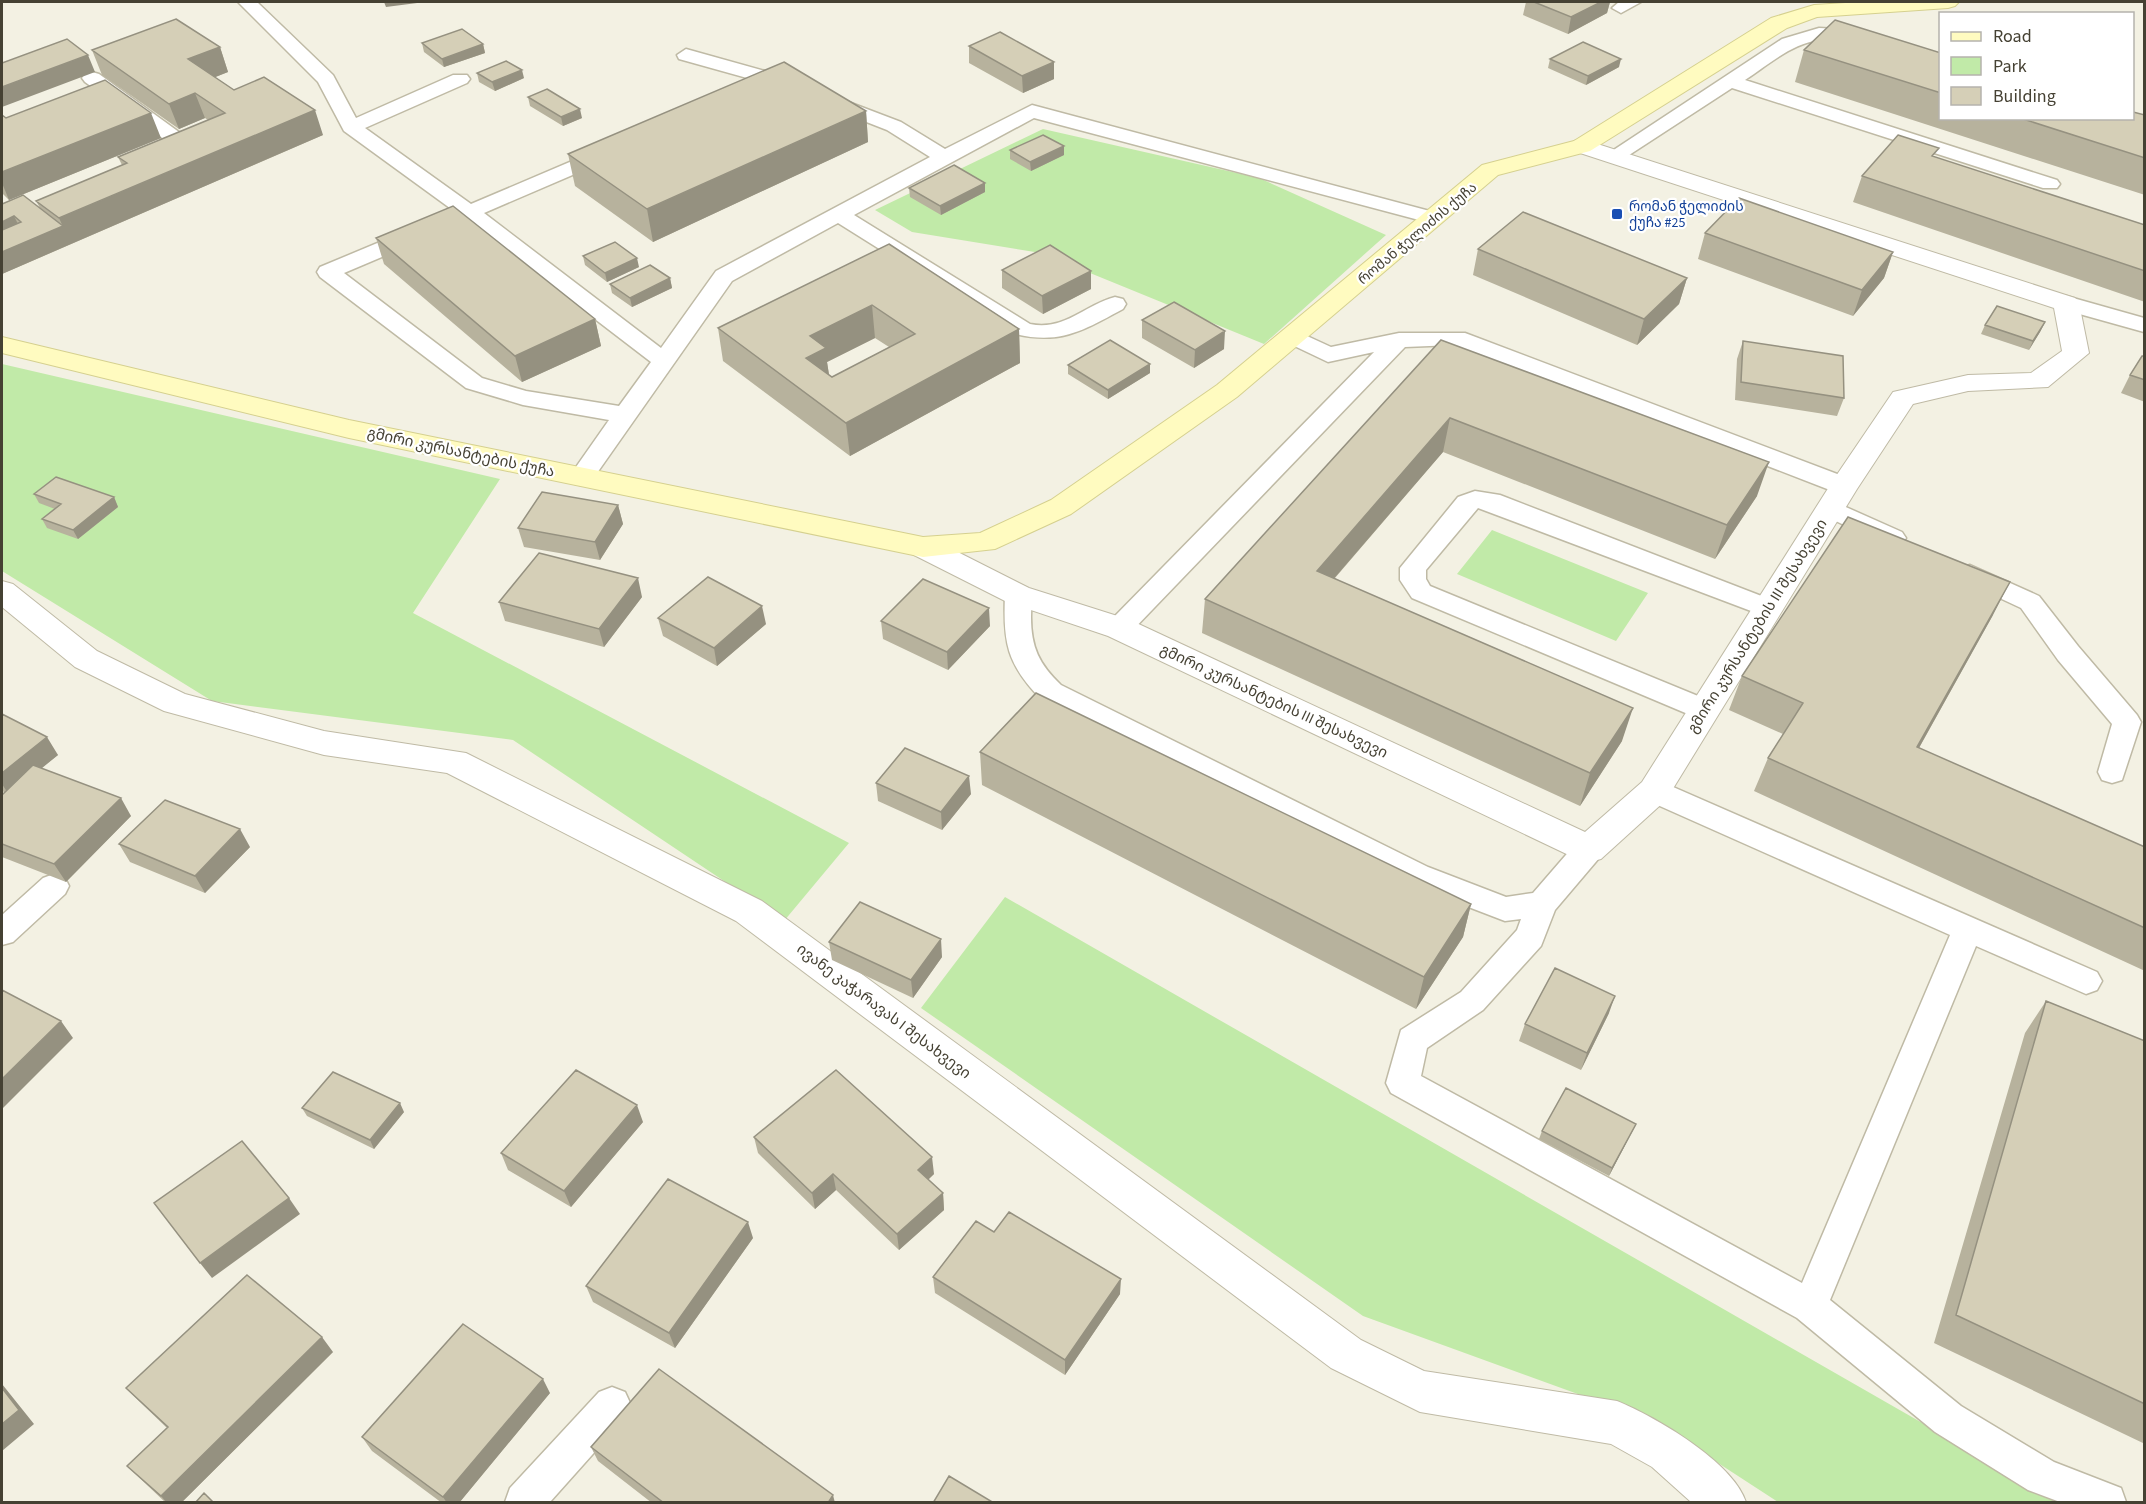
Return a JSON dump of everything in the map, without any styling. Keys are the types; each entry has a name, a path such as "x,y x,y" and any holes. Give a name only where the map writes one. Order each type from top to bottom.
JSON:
{"street":[{"name":"რომან ჭელიძის ქუჩა","path":"923,547 984,542 1060,507 1227,391 1490,171 1582,146 1779,23 1814,11 1948,2"},
{"path":"1582,146 1616,155 2066,303"},
{"name":"გმირი კურსანტების III შესახვევი","path":"923,547 1018,595 1119,628 1589,849 1654,791 1837,497 1903,398 1968,383 2038,381 2076,353 2066,303"},
{"name":"გმირი კურსანტების ქუჩა","path":"2,345 349,429 923,547"},
{"name":"ივანე კაჭარავას I შესახვევი","path":"2,591 86,659 175,703 324,742 454,762 749,911 1346,1354 1420,1391 1617,1424 1668,1451 1724,1503"}],"lane":[{"path":"247,2 326,79 351,127 469,212 664,361"},
{"path":"1616,155 1789,43 1819,34 1864,36 1875,39"},
{"path":"686,55 776,80 894,126 945,158"},
{"path":"93,78 176,139 173,144 125,165"},
{"path":"351,127 460,79"},
{"path":"743,94 776,80"},
{"path":"1729,81 2050,184"},
{"path":"581,477 724,276 1032,111 1434,218"},
{"path":"622,146 328,272 474,383 523,398 626,415"},
{"path":"839,215 1023,329 1040,334 1060,333 1115,304"},
{"path":"2066,303 2145,325"},
{"path":"1294,337 1328,355 1399,340 1457,338 1837,497 1914,548"},
{"path":"1119,628 1399,340"},
{"path":"1705,710 1421,592 1413,580 1413,568 1467,503 1475,499 1491,501 1768,608"},
{"path":"1946,563 2030,602 2068,654 2114,705 2127,722 2112,772"},
{"path":"1018,595 1017,640 1029,671 1051,692 1417,875 1505,909 1542,904"},
{"path":"1654,791 2086,981"},
{"path":"1589,849 1542,904 1530,937 1472,1001 1412,1040 1403,1083 1810,1306 1948,1419 2042,1476 2107,1503"},
{"path":"2,933 54,886"},
{"path":"1810,1306 1968,929"},
{"path":"524,1503 612,1406"}],"green space":[{"path":"1043,129 1259,178 1386,235 1264,344 1041,253 912,232 875,210"},
{"path":"2,364 500,479 413,613 849,843 784,921 513,740 212,701 2,571"},
{"path":"1492,530 1648,593 1616,641 1457,574"},
{"path":"1005,897 2060,1502 1778,1502 1655,1422 1363,1316 921,1008"}],"building":[{"path":"1534,2 1601,2 1571,17"},
{"path":"176,19 220,47 188,59 234,90 264,77 315,110 59,218 36,201 127,163 118,157 225,113 195,93 169,104 92,50"},
{"path":"1835,20 1939,52 1939,92 1804,50"},
{"path":"462,29 483,44 442,59 422,43"},
{"path":"1000,32 1054,62 1022,76 969,46"},
{"path":"67,39 88,55 2,87 2,63"},
{"path":"1583,42 1621,59 1588,76 1550,59"},
{"path":"506,61 522,70 492,82 477,73"},
{"path":"784,62 866,111 647,209 568,154"},
{"path":"105,80 151,113 2,172 2,115 6,118"},
{"path":"547,89 580,109 561,117 528,97"},
{"path":"2134,112 2145,115 2145,158 2026,120 2134,120"},
{"path":"1043,135 1064,146 1030,162 1010,150"},
{"path":"1898,135 1939,148 1932,156 2145,225 2145,271 1862,176"},
{"path":"954,165 985,183 940,206 909,188"},
{"path":"23,195 63,226 2,252 2,230 21,222 14,216 2,222 2,204"},
{"path":"1739,198 1893,252 1862,290 1705,233"},
{"path":"453,206 595,319 515,356 376,238"},
{"path":"1523,212 1687,278 1644,319 1478,249"},
{"path":"615,242 637,258 605,273 583,256"},
{"path":"889,244 1019,329 846,423 718,328","holes":["872,305 915,334 832,377 806,358 826,348 810,336"]},
{"path":"1050,245 1091,271 1042,296 1002,270"},
{"path":"650,265 670,278 630,298 610,284"},
{"path":"1174,302 1225,331 1195,350 1142,320"},
{"path":"1997,306 2045,322 2033,341 1985,325"},
{"path":"1110,340 1150,364 1108,390 1068,365"},
{"path":"1441,340 1769,462 1727,525 1450,418 1317,571 1633,708 1590,773 1205,599"},
{"path":"1743,341 1843,356 1844,398 1741,382"},
{"path":"2142,356 2145,356 2145,380 2130,375"},
{"path":"56,477 114,497 73,530 42,519 61,504 34,494"},
{"path":"542,492 618,505 595,542 518,528"},
{"path":"1848,517 2010,582 1917,747 2145,847 2145,928 1768,758 1803,703 1742,676"},
{"path":"539,553 638,578 599,629 499,602"},
{"path":"708,577 762,606 714,648 658,618"},
{"path":"923,579 989,608 947,652 881,621"},
{"path":"1036,693 1471,904 1424,977 980,752"},
{"path":"2,714 47,737 2,773"},
{"path":"905,748 969,776 941,812 876,783"},
{"path":"33,765 121,798 54,864 2,844 2,795"},
{"path":"165,800 240,829 195,876 119,844"},
{"path":"860,902 941,939 911,980 829,942"},
{"path":"1555,968 1615,996 1587,1053 1525,1024"},
{"path":"2,990 61,1021 2,1079"},
{"path":"2046,1001 2145,1041 2145,1404 1956,1315"},
{"path":"576,1070 637,1105 564,1191 501,1153"},
{"path":"836,1070 932,1157 918,1170 943,1193 897,1234 833,1174 812,1193 754,1137"},
{"path":"333,1072 400,1103 370,1140 302,1108"},
{"path":"1566,1088 1636,1124 1612,1168 1542,1131"},
{"path":"242,1141 289,1198 200,1263 154,1203"},
{"path":"668,1179 748,1222 669,1333 586,1286"},
{"path":"1009,1212 1121,1279 1065,1360 933,1277 976,1221 994,1232"},
{"path":"247,1275 322,1337 161,1496 127,1466 168,1427 126,1388"},
{"path":"463,1324 543,1379 443,1497 362,1437"},
{"path":"659,1369 833,1495 828,1503 664,1503 591,1447"},
{"path":"2,1388 19,1410 2,1424"},
{"path":"949,1476 994,1503 933,1503"},
{"path":"204,1493 214,1503 195,1503"}],"place":[{"name":"რომან ჭელიძის ქუჩა #25","path":"1617,214"}]}
